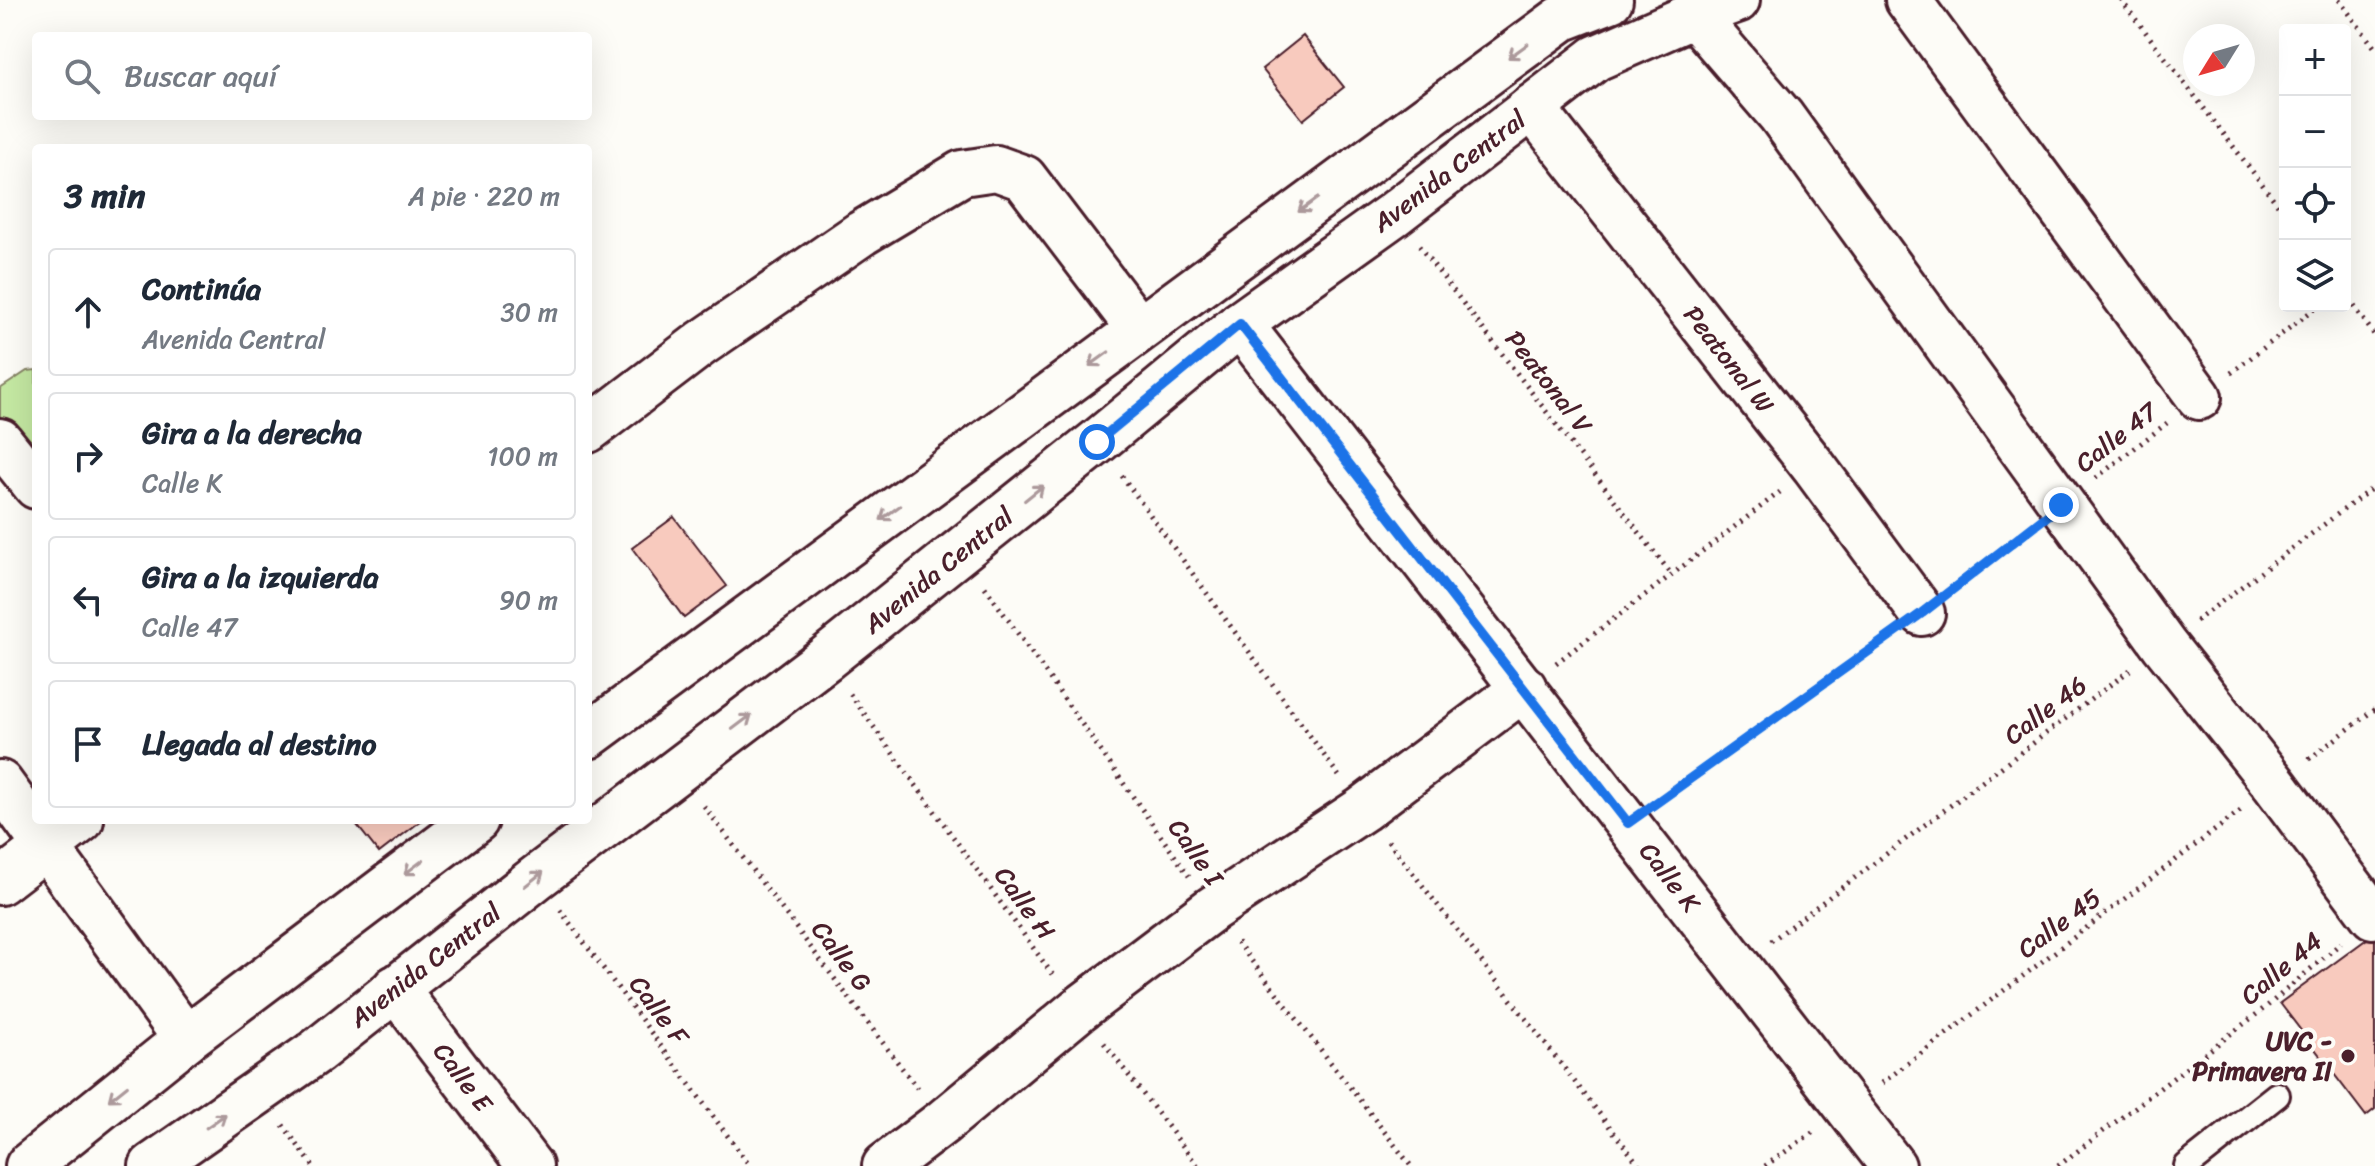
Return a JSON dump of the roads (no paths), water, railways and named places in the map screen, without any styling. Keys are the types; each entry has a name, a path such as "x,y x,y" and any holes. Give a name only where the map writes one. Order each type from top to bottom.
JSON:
{"street":[{"path":"594,719 1139,329 1554,10 1610,0"},
{"name":"Avenida Central","path":"152,1166 317,1051 536,878 825,659 1240,324 1394,214 1596,58 1694,15 1737,0"},
{"path":"1908,0 2199,397"},
{"path":"1694,15 1781,116 2164,645 2373,916"},
{"name":"Peatonal W","path":"1532,107 1814,467 1922,613"},
{"path":"592,427 714,334 862,233 962,173 996,168 1024,178 1139,329"},
{"name":"Calle K","path":"1240,324 1893,1166"},
{"path":"0,441 32,481"},
{"path":"885,1166 1078,1010 1212,909 1363,809 1524,688"},
{"path":"0,783 32,808"},
{"path":"28,1166 186,1039 471,824"},
{"path":"0,882 65,833 186,1039"},
{"name":"Calle E","path":"395,988 530,1166"}],"lane":[{"path":"2187,1166 2277,1095"}],"place":[{"name":"UVC - Primavera II","path":"2348,1056"}]}
